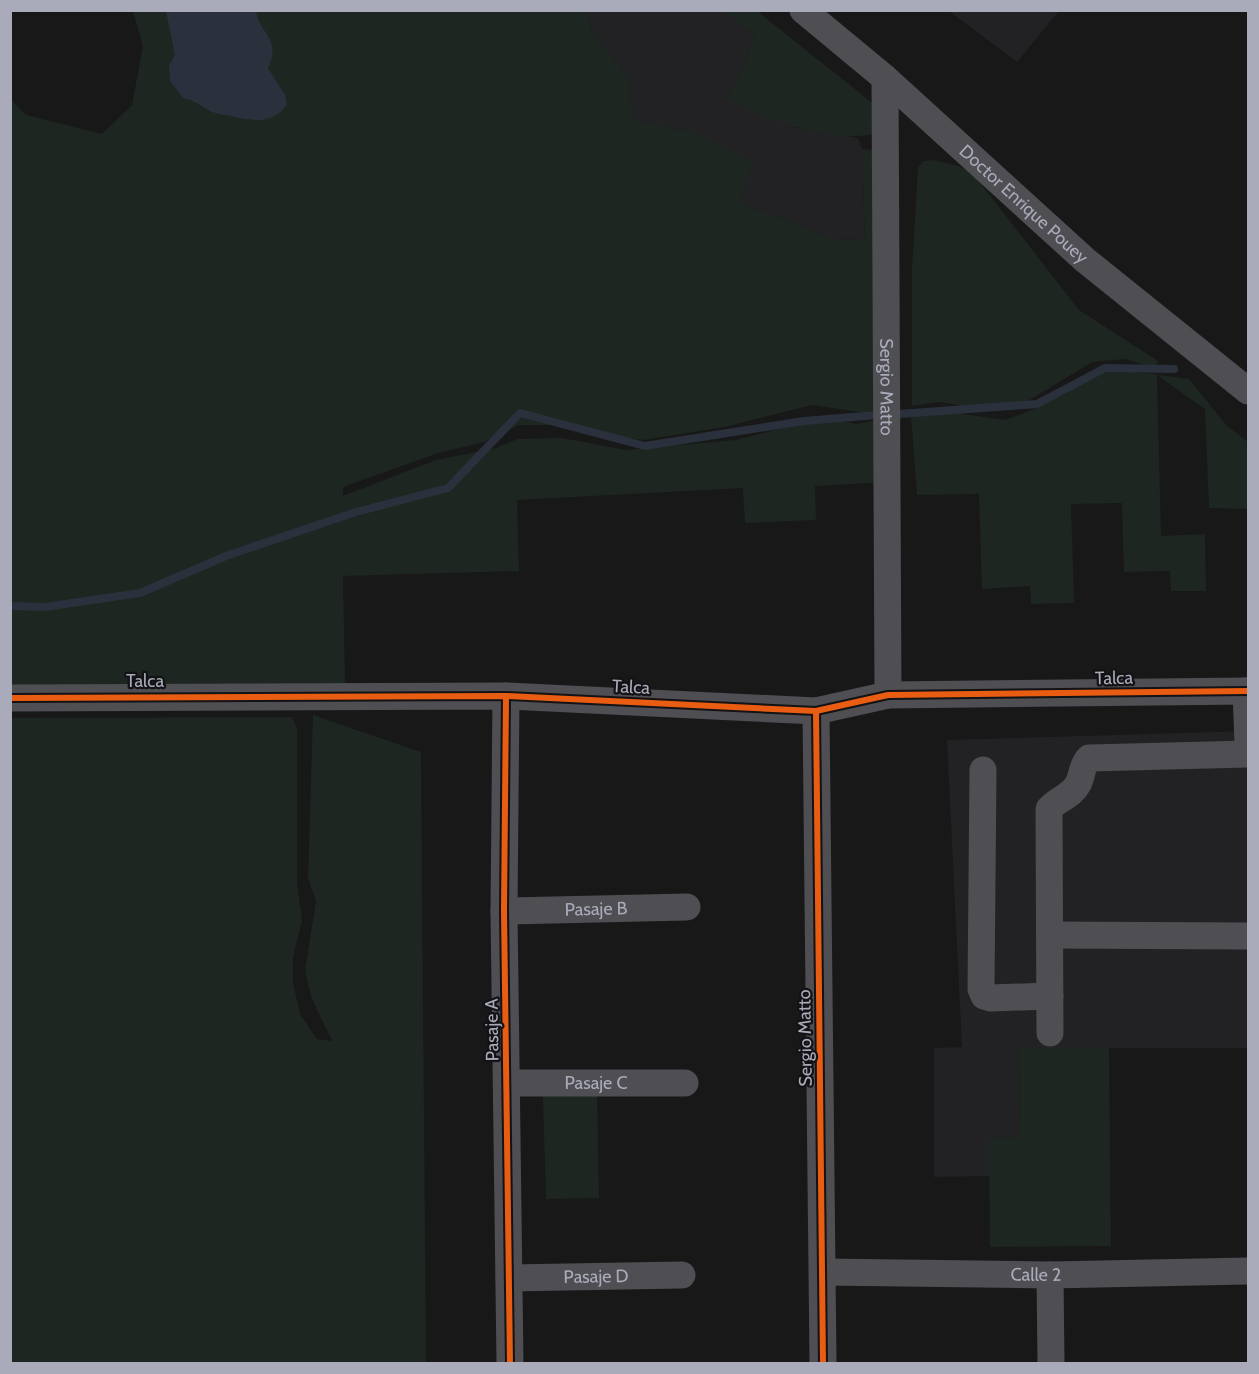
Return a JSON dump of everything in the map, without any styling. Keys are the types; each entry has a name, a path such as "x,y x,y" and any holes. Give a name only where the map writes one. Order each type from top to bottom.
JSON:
{"street":[{"name":"Doctor Enrique Pouey","path":"803,10 885,78 1085,260 1247,388"},
{"name":"Sergio Matto","path":"885,78 888,695"},
{"name":"Talca","path":"10,698 506,696 816,711 888,695 1247,691"},
{"path":"1247,691 1248,744"},
{"name":"Pasaje A","path":"506,696 504,911 510,1364"},
{"name":"Sergio Matto","path":"816,711 823,1364"},
{"path":"1050,1033 1049,809 1067,798 1079,783 1084,763 1089,758 1248,754"},
{"path":"983,770 981,989 984,996 992,998 1050,996"},
{"name":"Pasaje B","path":"504,911 687,907"},
{"path":"1050,935 1248,936"},
{"name":"Pasaje C","path":"508,1083 685,1083"},
{"name":"Calle 2","path":"823,1272 1050,1275 1248,1271"},
{"name":"Pasaje D","path":"509,1278 681,1275"},
{"path":"1050,1275 1051,1364"}],"shaded area":[{"path":"133,11 586,11 593,33 628,77 633,119 696,133 752,163 739,202 838,240 865,239 862,149 885,151 874,414 812,405 724,427 643,440 594,434 560,425 519,425 484,442 438,453 343,487 343,496 436,460 496,448 518,439 562,438 626,450 736,440 827,417 856,424 887,419 887,482 815,486 816,520 745,523 743,488 517,500 519,571 343,576 345,684 11,688 10,99 26,115 102,134 132,105 143,46"},
{"path":"166,11 256,11 271,43 272,58 268,68 285,95 287,105 275,116 254,120 212,112 183,98 170,81 169,66 175,55"},
{"path":"586,11 724,11 755,36 729,98 796,128 858,138 862,149 865,239 838,240 739,202 696,133 632,119 628,77 593,33"},
{"path":"724,11 757,11 875,105 879,133 860,136 821,134 782,123 729,98 755,36"},
{"path":"949,11 1059,11 1017,62"},
{"path":"933,160 959,166 974,175 1079,310 1158,361 1155,368 1125,359 1092,362 1028,401 998,408 973,408 940,402 912,406 912,269 918,168 923,161"},
{"path":"1113,369 1189,379 1227,426 1248,442 1248,509 1209,508 1205,409 1157,375 1161,536 1205,534 1206,591 1171,591 1170,571 1124,572 1122,503 1071,504 1074,603 1031,604 1030,586 982,589 979,494 917,495 911,415 935,410 1005,420 1032,410 1090,375"},
{"path":"313,715 421,752 426,1363 11,1363 11,718 292,717 297,728 297,882 302,920 293,958 293,983 300,1014 317,1039 332,1041 312,999 305,971 316,901 308,879"},
{"path":"1248,731 1248,1048 1019,1048 1020,1137 989,1138 990,1176 934,1177 934,1048 962,1047 947,740"},
{"path":"1019,1048 1109,1048 1111,1246 990,1247 989,1138 1020,1137"},
{"path":"597,1085 599,1198 546,1199 543,1097 545,1087"}],"waterway":[{"path":"899,414 1037,404 1105,368 1174,369"},
{"path":"10,606 45,607 140,593 226,556 356,512 448,488 520,413 645,446 804,421 877,415"}],"cycle path":[{"path":"10,698 506,696 816,711 888,695 1248,691"},
{"path":"506,696 504,911 510,1364"},
{"path":"816,711 823,1364"}]}
